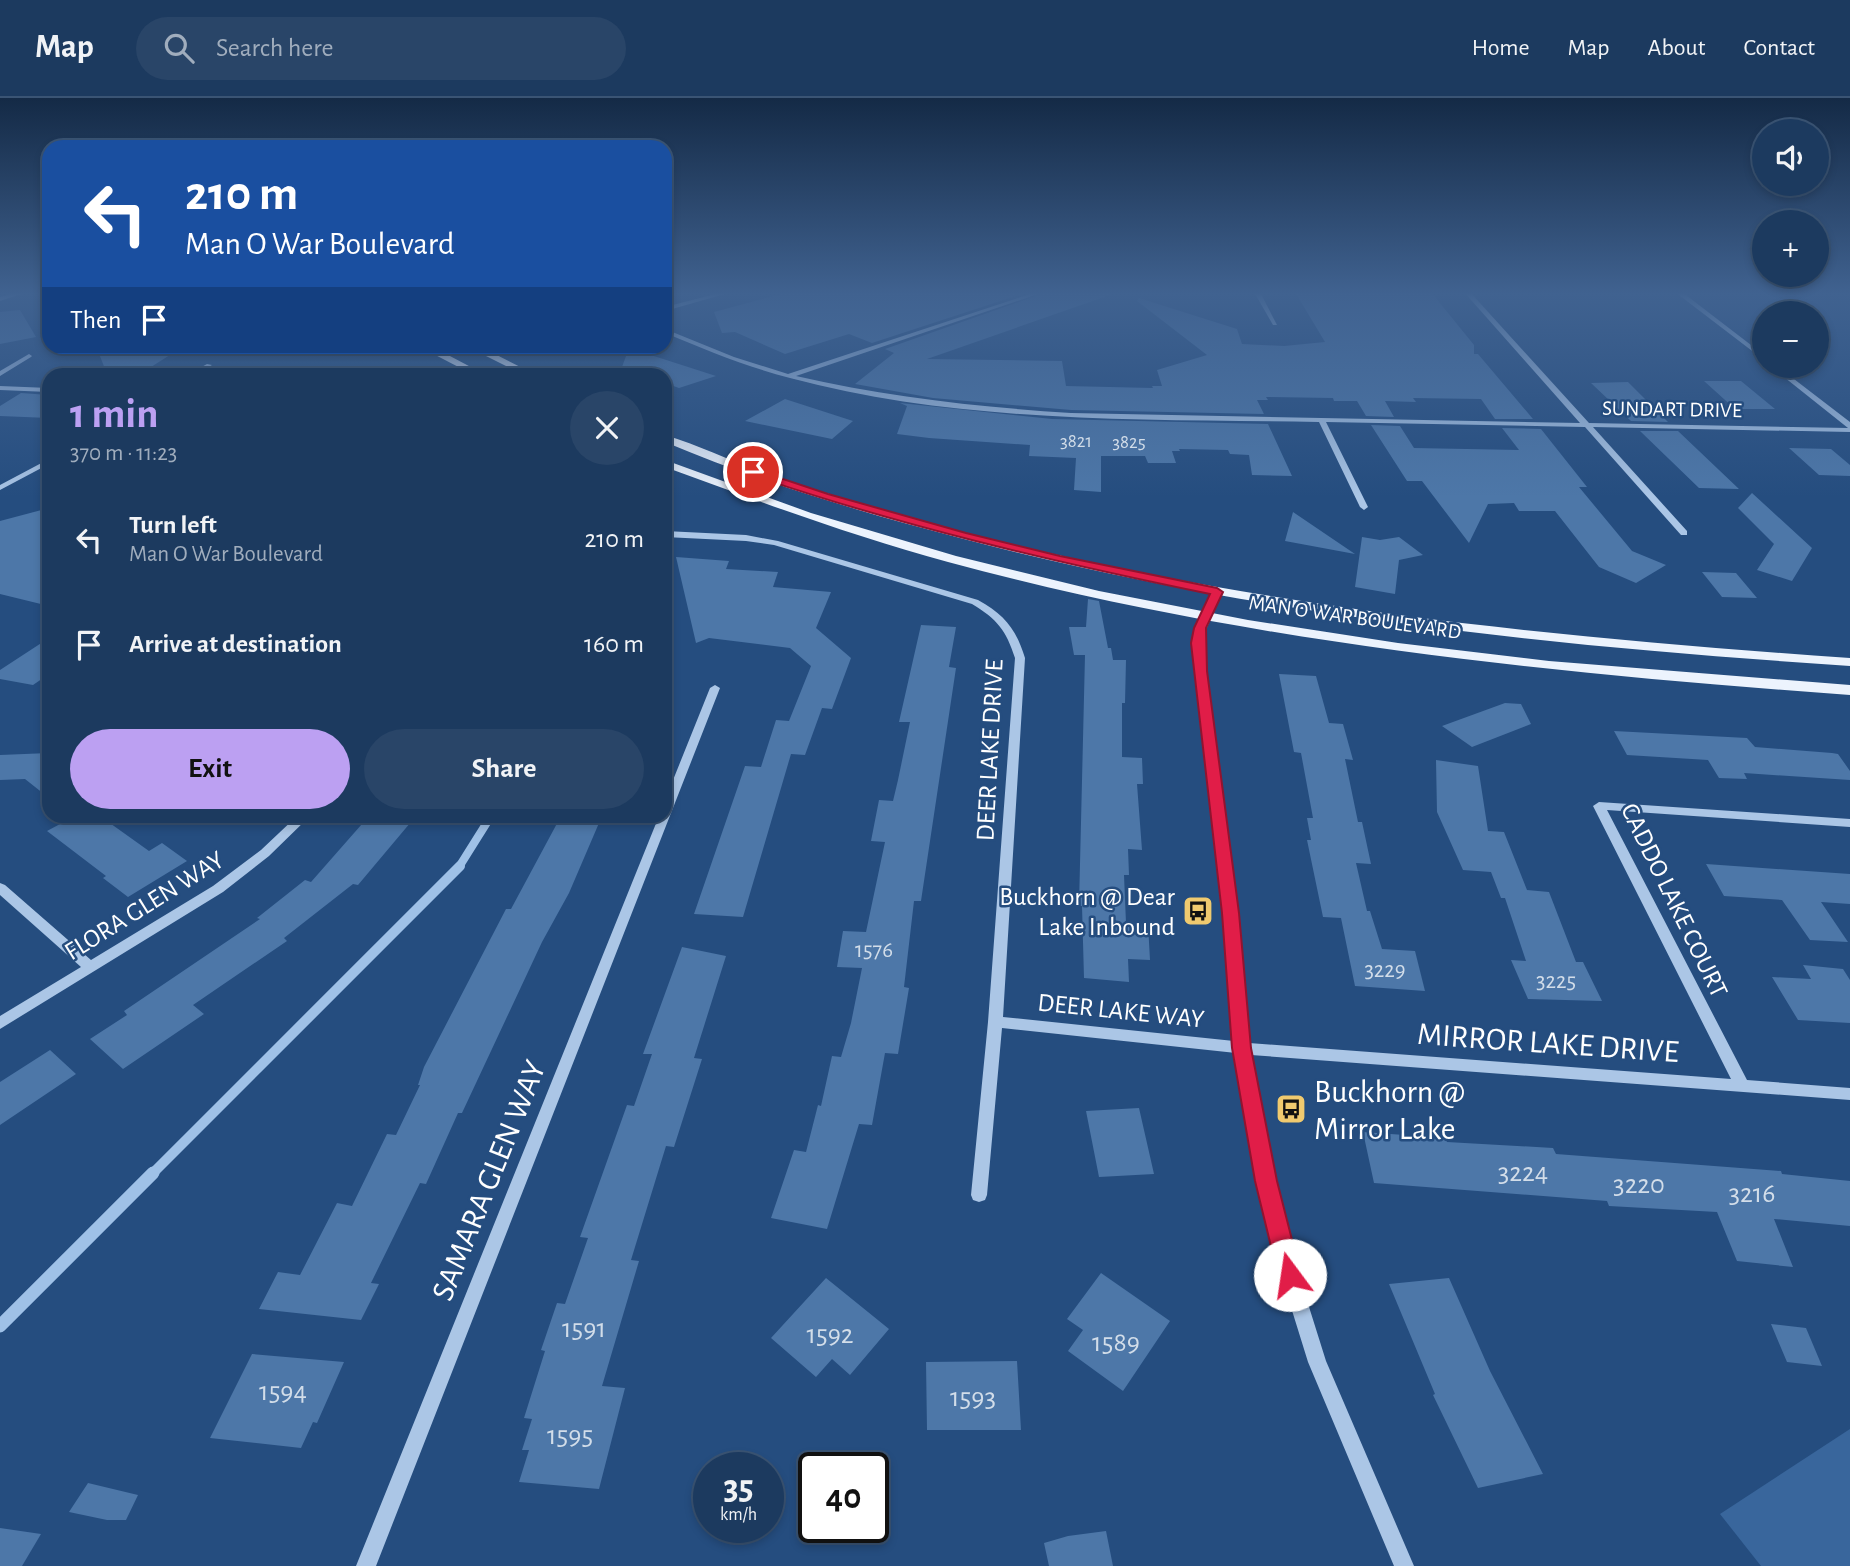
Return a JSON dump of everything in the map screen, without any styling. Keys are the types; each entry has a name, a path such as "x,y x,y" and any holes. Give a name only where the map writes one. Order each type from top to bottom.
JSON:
{"main road":[{"name":"MAN O WAR BOULEVARD","path":"672,441 824,497 937,529 1060,560 1217,592 1371,617 1517,636 1850,662"},
{"name":"MAN O WAR BOULEVARD","path":"672,466 776,505 872,536 1006,571 1204,616 1522,662 1850,690"}],"street":[{"path":"0,374 22,361"},
{"name":"SUNDART DRIVE","path":"738,361 789,376 900,398 1015,411 1587,425 1850,428"},
{"path":"789,376 835,361"},
{"path":"1529,361 1684,533"},
{"path":"203,368 209,365"},
{"path":"1788,378 1850,428"},
{"path":"0,388 42,390"},
{"path":"1321,419 1364,507"},
{"path":"0,488 42,465"},
{"name":"DEER LAKE DRIVE","path":"672,534 746,538 797,549 975,602 1004,623 1014,639 1020,658 995,1022 979,1195"},
{"path":"1217,592 1204,616 1198,643 1200,671 1231,913 1242,1048 1266,1181 1317,1362 1404,1566"},
{"name":"SAMARA GLEN WAY","path":"672,797 715,688"},
{"name":"CADDO LAKE COURT","path":"1741,1084 1599,806 1850,823"},
{"name":"FLORA GLEN WAY","path":"0,1023 218,889 265,853 297,823"},
{"name":"SAMARA GLEN WAY","path":"366,1566 662,823"},
{"path":"0,888 90,967"},
{"name":"DEER LAKE WAY","path":"995,1022 1242,1048"},
{"name":"MIRROR LAKE DRIVE","path":"1242,1048 1850,1094"}],"shaded area":[{"path":"1850,1429 1850,1566 1761,1566 1720,1514"}],"building":[{"path":"102,361 161,361 149,368 105,368"},
{"path":"624,361 668,361 716,376 679,388 672,386 672,368 622,367"},
{"path":"885,361 1062,361 1066,386 1153,388 1152,386 1162,386 1157,370 1189,361 1484,361 1533,419 1495,419 1481,399 1413,398 1416,402 1385,401 1394,417 1366,416 1357,401 1334,401 1333,398 1266,397 1268,400 1257,400 1264,414 1071,410 933,398 855,384"},
{"path":"1704,381 1741,381 1775,409 1735,409"},
{"path":"1628,382 1668,422 1631,421 1591,383"},
{"path":"21,393 42,394 42,418 0,416 0,406"},
{"path":"785,399 853,421 832,439 745,421"},
{"path":"900,403 1052,419 1268,424 1292,476 1252,475 1249,455 1230,454 1228,450 1179,449 1180,451 1172,451 1176,463 1148,463 1145,456 1101,456 1101,492 1074,490 1076,458 1029,456 1030,445 897,434 907,406"},
{"path":"1371,425 1400,426 1414,448 1519,450 1502,428 1541,429 1587,487 1579,487 1632,551 1666,565 1636,583 1599,567 1555,511 1519,511 1514,503 1488,504 1469,543 1422,481 1407,481"},
{"path":"1640,431 1678,431 1739,489 1699,488"},
{"path":"1789,448 1831,449 1850,465 1850,476 1819,475"},
{"path":"1752,493 1812,548 1792,581 1757,570 1774,544 1738,508"},
{"path":"42,510 42,604 0,594 0,521"},
{"path":"1293,512 1355,554 1285,541"},
{"path":"1362,537 1380,540 1399,537 1423,555 1399,560 1395,594 1355,587"},
{"path":"676,557 729,561 726,569 778,572 773,587 831,592 816,628 851,658 832,709 822,708 805,755 791,754 743,917 694,914 745,766 761,767 776,720 789,721 811,666 790,648 709,638 696,643"},
{"path":"1702,572 1736,573 1757,598 1722,597"},
{"path":"1088,599 1099,601 1113,660 1126,660 1125,703 1122,703 1122,757 1142,758 1143,784 1137,784 1142,850 1128,849 1129,875 1124,875 1126,923 1148,924 1150,960 1128,959 1129,982 1084,978 1082,906 1079,906 1085,655 1074,655 1069,627 1086,627"},
{"path":"921,625 956,627 949,667 956,668 921,901 914,901 904,987 909,988 898,1054 885,1053 872,1125 859,1124 827,1229 771,1218 794,1150 806,1152 818,1105 821,1106 832,1056 841,1057 851,1023 862,968 837,967 843,931 866,932 885,842 871,841 879,800 893,801 898,780 910,722 899,722"},
{"path":"42,643 42,679 33,685 0,679 0,670"},
{"path":"1279,674 1316,676 1329,723 1343,724 1353,760 1345,759 1358,822 1362,822 1371,864 1356,863 1367,911 1370,911 1382,949 1415,951 1425,991 1355,986 1341,918 1323,917 1307,840 1311,840 1307,818 1313,818 1301,753 1294,752"},
{"path":"1505,703 1521,704 1531,724 1472,747 1442,726"},
{"path":"1614,731 1747,738 1755,747 1838,754 1850,771 1850,780 1744,773 1747,779 1719,778 1708,760 1627,755"},
{"path":"42,753 42,792 25,779 0,780 0,755"},
{"path":"1436,760 1478,766 1488,831 1504,832 1527,890 1549,892 1576,962 1583,962 1602,1001 1528,999 1511,960 1526,961 1505,898 1501,898 1491,872 1463,870 1437,812"},
{"path":"62,823 110,823 149,851 162,843 187,861 128,897 103,878 106,876 47,831"},
{"path":"363,823 410,823 358,885 353,884 284,938 287,941 193,1005 204,1014 123,1069 90,1039 127,1015 124,1011 260,919 257,918 305,880 311,882"},
{"path":"557,823 599,823 569,893 542,942 462,1113 458,1113 426,1184 420,1183 371,1283 379,1284 361,1320 259,1309 278,1272 300,1275 337,1203 352,1206 387,1134 396,1135 420,1085 424,1067 506,909 511,909"},
{"path":"1706,864 1850,874 1850,904 1821,902 1848,942 1810,940 1782,900 1724,896"},
{"path":"682,947 726,956 694,1058 702,1059 674,1147 666,1146 631,1260 639,1261 602,1386 625,1388 599,1489 519,1482 529,1450 522,1450 532,1419 524,1418 545,1351 541,1350 557,1303 565,1304 588,1238 580,1237 627,1105 634,1106 652,1054 643,1054"},
{"path":"1803,965 1843,969 1850,980 1850,1023 1798,1020 1772,977 1811,979"},
{"path":"50,1050 76,1074 0,1125 0,1082"},
{"path":"1139,1108 1154,1174 1099,1177 1086,1111"},
{"path":"1363,1132 1446,1138 1447,1142 1553,1148 1556,1154 1781,1171 1782,1174 1850,1181 1850,1226 1774,1219 1793,1267 1737,1261 1717,1212 1609,1206 1607,1201 1374,1183"},
{"path":"1101,1273 1170,1321 1123,1391 1068,1351 1083,1330 1067,1319"},
{"path":"826,1278 889,1329 850,1375 832,1359 816,1377 771,1338"},
{"path":"1449,1278 1490,1371 1543,1474 1478,1488 1433,1395 1435,1394 1389,1284"},
{"path":"1771,1324 1806,1328 1822,1366 1787,1362"},
{"path":"252,1354 344,1362 317,1423 313,1422 301,1448 210,1438"},
{"path":"1017,1361 1021,1430 927,1430 926,1362"},
{"path":"88,1483 138,1495 126,1520 107,1520 69,1512"},
{"path":"0,1528 41,1534 22,1566 0,1566"},
{"path":"1106,1531 1113,1566 1049,1566 1044,1543 1068,1536"}],"waterway":[{"path":"459,867 487,823"},
{"path":"0,1326 459,867"}],"place":[{"name":"Buckhorn @ Dear Lake Inbound","path":"1198,911"},
{"name":"Buckhorn @ Mirror Lake","path":"1291,1109"}],"route":[{"path":"753,472 824,497 962,536 1060,560 1217,592 1200,628 1200,671 1231,913 1242,1048 1266,1181 1290,1275"}]}
